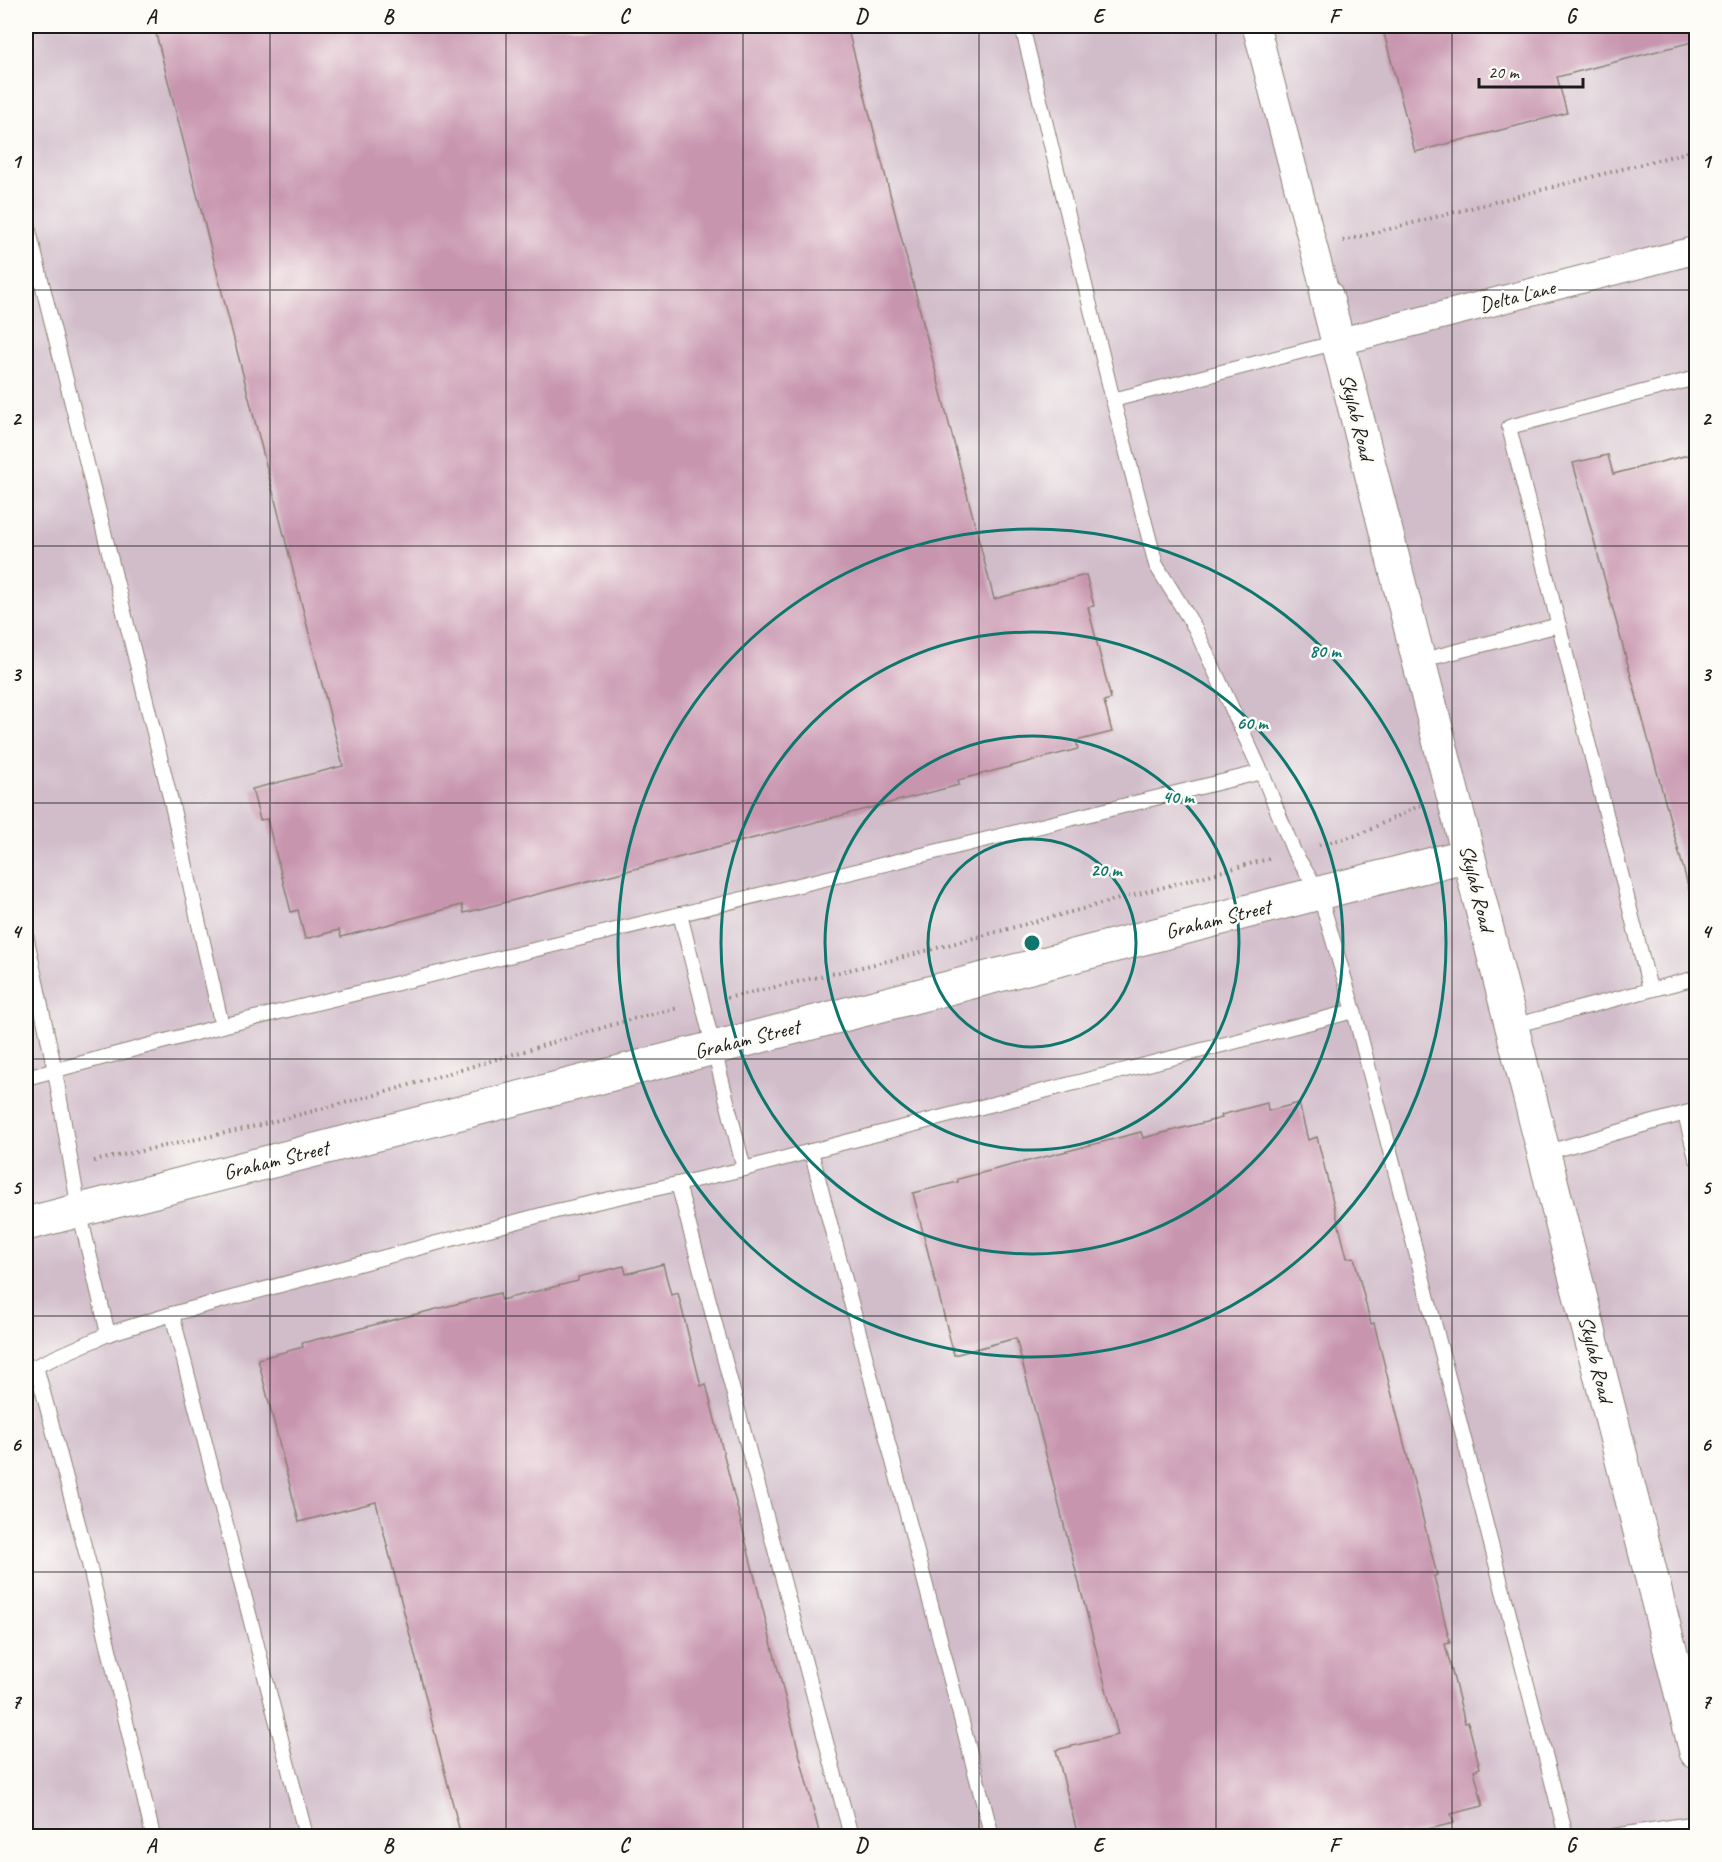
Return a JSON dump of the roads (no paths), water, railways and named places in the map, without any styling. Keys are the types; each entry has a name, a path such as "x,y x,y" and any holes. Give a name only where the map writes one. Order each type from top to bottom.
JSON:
{"street":[{"name":"Skylab Road","path":"1256,26 1696,1752"},
{"name":"Delta Lane","path":"1338,342 1696,250"},
{"name":"Graham Street","path":"26,1224 1468,855"}],"lane":[{"path":"1022,26 1113,400 1156,565 1195,628 1262,772 1294,852 1319,893 1354,1011 1566,1836"},
{"path":"26,219 172,805 222,1026"},
{"path":"1113,400 1338,342"},
{"path":"1650,989 1509,427 1696,378"},
{"path":"1419,661 1559,626"},
{"path":"26,1078 222,1026 1262,772"},
{"path":"680,914 744,1169"},
{"path":"26,935 55,1071 79,1210 108,1334"},
{"path":"1512,1026 1696,978"},
{"path":"153,1836 89,1564 31,1367 108,1334 172,1314 556,1210 744,1169 1354,1011"},
{"path":"1544,1153 1690,1112 1696,1158"},
{"path":"811,1151 992,1836"},
{"path":"678,1184 851,1836"},
{"path":"172,1314 306,1836"},
{"path":"1614,1836 1696,1823"}]}
